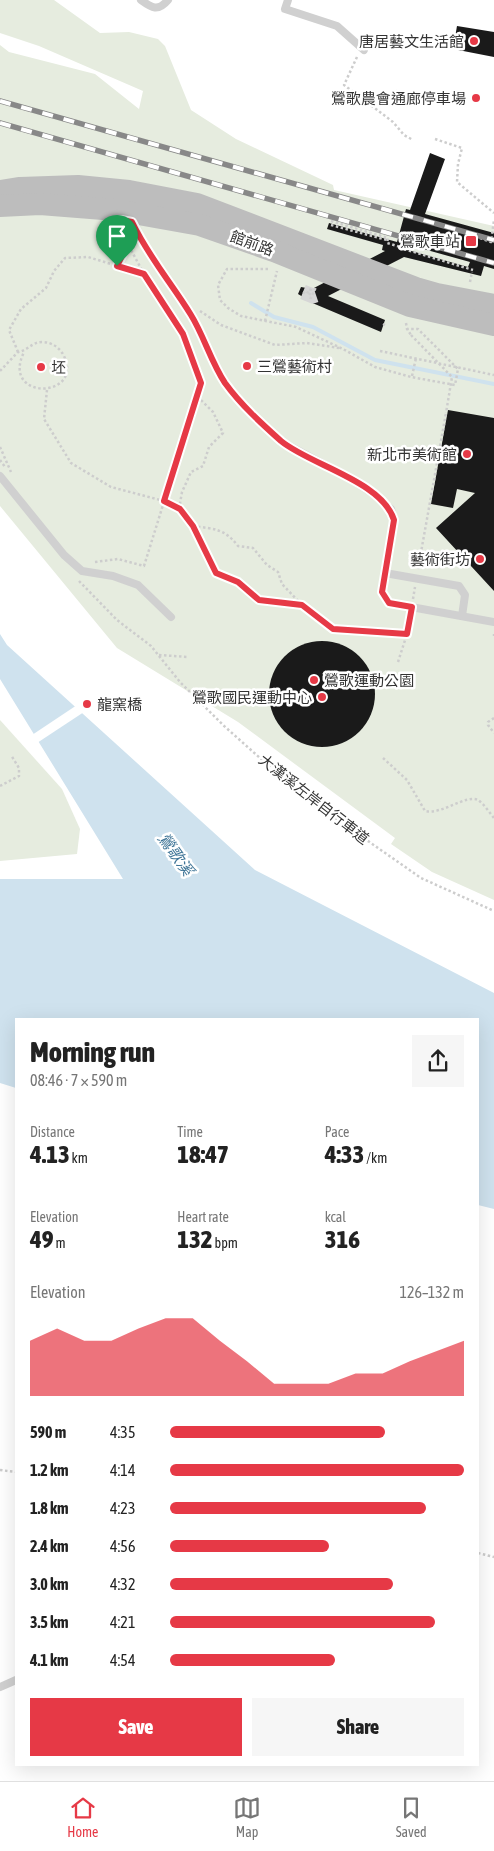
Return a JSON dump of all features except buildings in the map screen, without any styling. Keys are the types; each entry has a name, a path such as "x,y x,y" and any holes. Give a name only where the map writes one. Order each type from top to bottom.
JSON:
{"street":[{"name":"館前路","path":"0,191 20,188 78,186 129,191 197,204 416,288 494,305"},
{"name":"館前路","path":"0,206 40,204 126,218 200,225 274,251 410,306 494,326"}],"lane":[{"path":"141,0 154,8 160,8 168,0"},
{"path":"288,0 285,9 337,26 364,50 363,47"},
{"path":"126,218 192,316 225,383 256,419 284,443 346,476 375,495 391,509 394,520 382,592 389,603 494,622"},
{"path":"0,476 64,555 82,571 113,576 138,586 172,617"},
{"path":"385,573 459,586 465,595 462,616"},
{"path":"0,1687 15,1680"}],"path":[{"path":"363,47 344,85 393,122 404,135 413,140"},
{"path":"396,91 439,98"},
{"path":"435,139 462,148 458,164 457,182 494,213"},
{"path":"117,266 125,250 119,228 126,218"},
{"path":"87,564 118,559 144,566 201,383 183,334 144,274 130,248 126,218"},
{"path":"480,238 491,242 494,220"},
{"path":"331,223 388,240 387,243 472,273"},
{"path":"18,352 9,330 21,309 46,288 54,271 65,258 88,257 144,274"},
{"path":"265,321 278,268 227,269 218,285 220,300 228,308 241,316 265,321 296,327 343,348 375,367 411,377 455,385 458,369"},
{"path":"303,292 307,294 309,289 311,290 309,297 311,298 317,283"},
{"path":"398,662 407,634 452,377 407,329 406,318"},
{"path":"221,325 245,336 275,345 307,342 343,348"},
{"path":"407,329 418,329 458,369"},
{"path":"44,342 58,348 63,354 67,368 65,376 55,387 47,390 31,387 20,375 20,359 24,352 36,343 44,342"},
{"path":"380,351 458,369 494,375"},
{"path":"0,371 18,352 24,352"},
{"path":"411,377 416,358"},
{"path":"47,390 44,419 71,463 111,487 164,501 180,509 193,526 216,573 238,582 259,600 302,605"},
{"path":"180,509 182,492 191,472 203,466 209,448 223,433 213,412 197,396"},
{"path":"0,447 15,480"},
{"path":"193,526 219,530 230,536 238,546 253,548 267,565 278,572 282,584 302,605 333,629 407,634"},
{"name":"大漢溪左岸自行車道","path":"188,657 159,655 180,682 223,725 280,776 325,811 421,878 494,911"},
{"path":"494,718 488,722 494,733"},
{"path":"0,786 19,776 19,768 11,755"},
{"path":"383,758 407,780 425,811 434,813 471,798 478,801 494,818"},
{"path":"0,1470 15,1472"},
{"path":"479,1553 494,1557"}],"shaded area":[{"name":"三鶯藝術村","path":"0,0 54,0 100,33 129,32 158,39 165,46 191,110 236,139 333,185 334,190 494,226 494,900 432,872 391,844 395,838 238,722 117,648 0,506 0,45 9,52 95,74 139,109 143,91 39,46 0,33"},
{"path":"0,720 62,789 80,829 77,854 0,861"}],"water":[{"name":"鶯歌溪","path":"0,634 7,645 255,870 494,993 494,1209 479,1205 479,1018 15,1018 15,1088 0,1083 0,879 123,879 0,679"}],"pier":[{"path":"77,705 84,712 37,743 32,735"}],"waterway":[{"path":"251,303 274,317 313,327 375,360 494,384"}],"tunnel":[{"path":"303,292 313,296 316,295"}],"railway":[{"path":"0,101 494,240"},
{"path":"0,123 494,263"}],"place":[{"name":"唐居藝文生活館","path":"474,41"},
{"name":"鶯歌農會通廊停車場","path":"476,98"},
{"name":"鶯歌車站","path":"471,241"},
{"name":"三鶯藝術村","path":"247,366"},
{"name":"坯","path":"41,367"},
{"name":"新北市美術館","path":"467,454"},
{"name":"藝術街坊","path":"480,559"},
{"name":"鶯歌運動公園","path":"314,680"},
{"name":"鶯歌國民運動中心","path":"322,697"},
{"name":"龍窯橋","path":"87,704"}],"route":[{"path":"121,220 132,222 154,261 192,316 225,383 256,419 284,443 346,476 375,495 391,509 394,520 382,592 389,603 412,607 407,634 333,629 302,605 259,600 238,582 216,573 193,526 180,509 164,501 201,383 183,334 144,274 117,266 125,250 119,228 121,220"}]}
